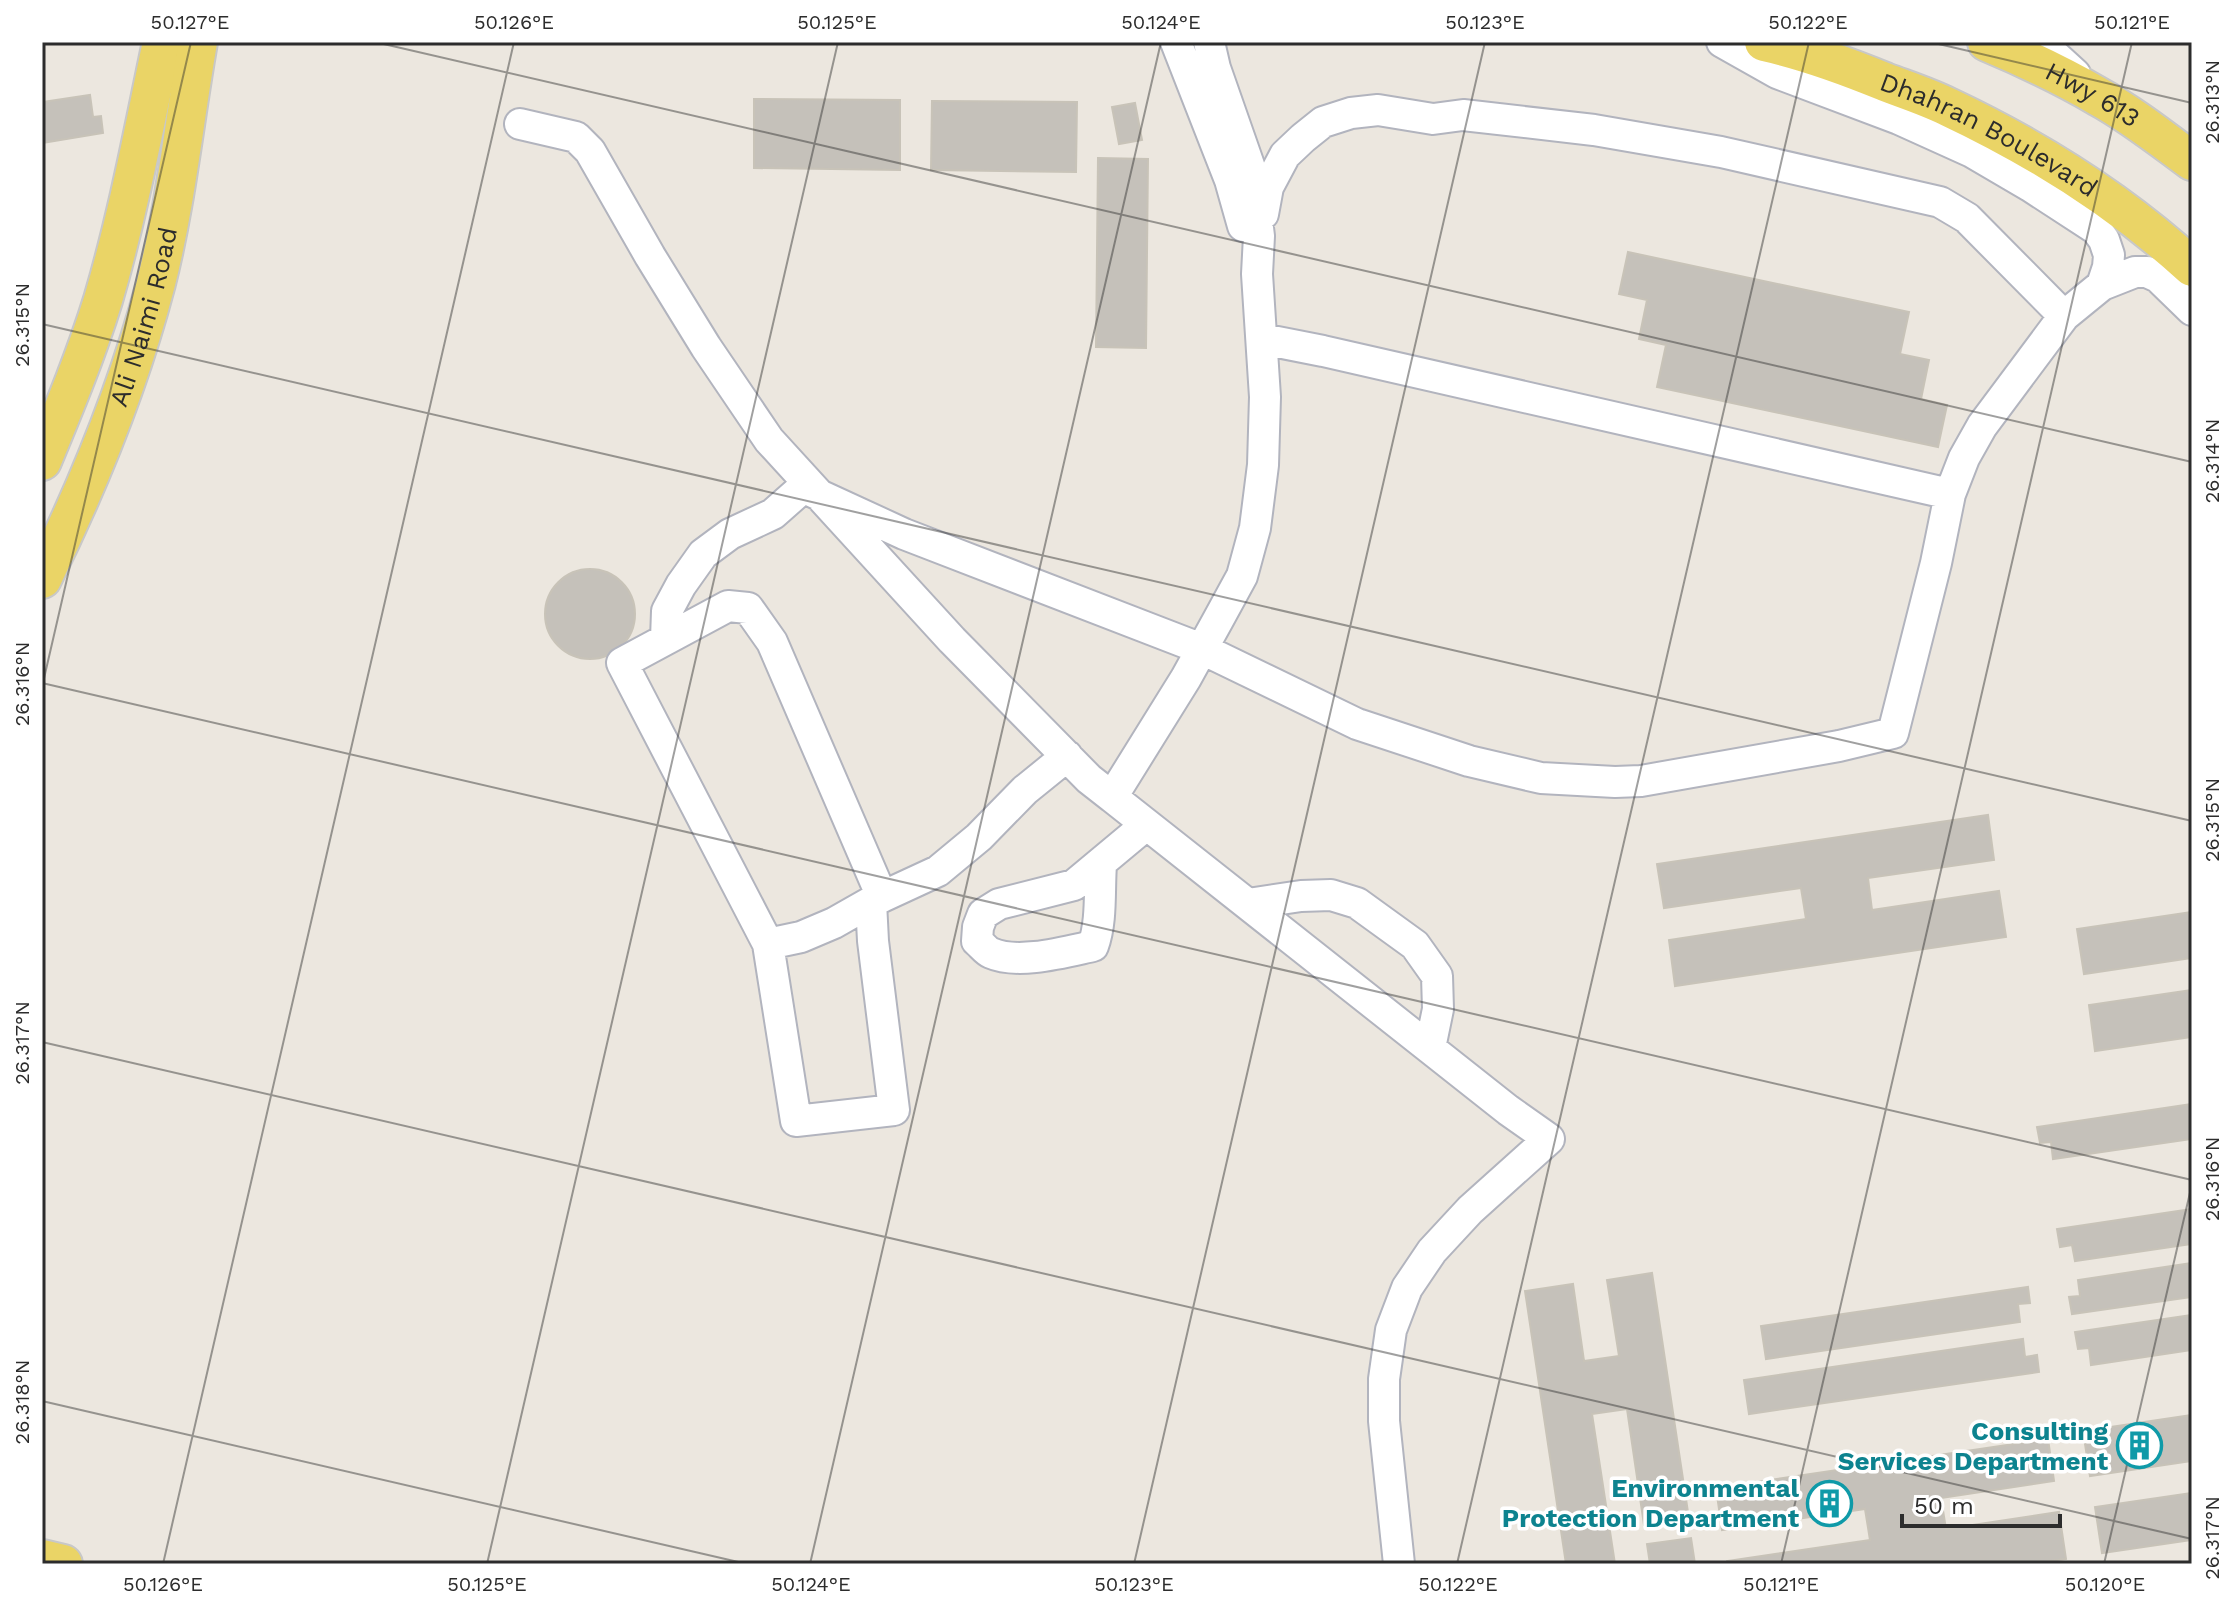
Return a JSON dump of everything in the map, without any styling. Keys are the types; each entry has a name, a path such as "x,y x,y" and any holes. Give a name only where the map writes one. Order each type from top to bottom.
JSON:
{"main road":[{"name":"Ali Naimi Road","path":"42,461 102,302 126,216 162,42"},
{"name":"Ali Naimi Road","path":"42,579 105,440 135,355 169,222 198,42"},
{"path":"188,97 215,42"},
{"name":"Dhahran Boulevard","path":"1764,42 1847,67 1947,106 2104,196 2192,267"},
{"name":"Hwy 613","path":"1987,42 2100,98 2192,161"},
{"path":"42,1559 63,1564"}],"street":[{"path":"1161,42 1187,72"},
{"path":"1176,42 1230,180 1257,274"},
{"path":"1209,42 1251,171 1259,236"},
{"path":"1232,42 1227,71 1234,122"},
{"path":"1722,42 1777,73 1899,119 1972,152 2030,186 2096,229 2109,255 2102,285"},
{"path":"2040,42 2100,98"},
{"path":"1112,797 1202,649 1242,576 1255,528 1263,465 1265,397 1257,274 1259,236 1268,187 1285,155 1323,122 1351,113 1378,110 1433,119 1463,115 1594,130 1721,152 1940,202 1967,218 2064,316"},
{"path":"520,124 576,137 590,151 706,347 769,440 952,640 1089,779 1508,1110 1549,1139 1470,1210 1432,1251 1407,1288 1391,1330 1384,1379 1384,1421 1399,1564"},
{"path":"811,488 904,534 1202,649 1357,724 1469,761 1541,778 1641,781 1839,746 1893,733 1950,494 1964,458 1982,426 2064,316 2102,285 2135,272 2147,272 2158,277 2192,310"},
{"path":"1262,339 1950,494"},
{"path":"666,639 667,611 703,554 730,534 773,514 811,488"},
{"path":"728,606 748,608 772,642 876,900 873,941 894,1110 796,1121 768,944 622,663 666,639 728,606"},
{"path":"768,944 834,923 938,871 979,837 1025,790 1067,756"},
{"path":"1101,864 1146,825"},
{"path":"1248,904 1331,895 1357,903 1415,945 1437,976 1438,1009 1430,1048"}],"building":[{"path":"90,95 93,117 101,116 103,133 42,143 42,102"},
{"path":"754,99 900,100 900,170 754,168"},
{"path":"932,101 1077,102 1076,172 931,170"},
{"path":"1135,103 1142,140 1119,144 1112,107"},
{"path":"1098,158 1148,159 1146,348 1096,347"},
{"path":"1628,252 1909,312 1900,354 1929,360 1921,399 1947,405 1938,447 1657,387 1666,345 1639,339 1647,300 1619,294"},
{"path":"590,569 607,573 622,582 631,597 635,614 631,631 622,646 607,655 590,659 573,655 558,646 549,631 545,614 549,597 558,582 573,573"},
{"path":"1988,815 1994,860 1868,878 1872,910 1999,891 2006,937 1675,986 1669,940 1806,919 1801,888 1664,908 1657,864"},
{"path":"2192,912 2192,958 2084,974 2077,929"},
{"path":"2192,990 2192,1037 2095,1051 2089,1005"},
{"path":"2192,1104 2192,1139 2053,1159 2051,1142 2040,1143 2037,1127"},
{"path":"2192,1209 2192,1244 2075,1261 2072,1245 2060,1247 2057,1229"},
{"path":"2192,1263 2192,1297 2072,1314 2069,1297 2080,1296 2078,1280"},
{"path":"1652,1273 1689,1519 1644,1525 1627,1409 1592,1414 1615,1564 1566,1564 1525,1291 1573,1284 1584,1361 1619,1356 1607,1280"},
{"path":"2028,1287 2030,1303 2018,1304 2020,1322 1766,1359 1761,1326"},
{"path":"2192,1315 2192,1350 2091,1365 2089,1348 2078,1349 2075,1332"},
{"path":"2023,1339 2025,1357 2037,1355 2039,1372 1749,1414 1744,1380"},
{"name":"Consulting Services Department","path":"2192,1415 2192,1461 2090,1476 2083,1431"},
{"name":"Environmental Protection Department","path":"2048,1439 2054,1481 1941,1498 1946,1529 2059,1512 2066,1559 2029,1564 1727,1564 1727,1561 1870,1540 1865,1509 1722,1530 1716,1488"},
{"name":"Consulting Services Department","path":"2192,1493 2192,1540 2102,1553 2095,1507"},
{"path":"1691,1538 1695,1564 1650,1564 1647,1544"}],"place":[{"name":"Consulting Services Department","path":"2139,1446"},
{"name":"Environmental Protection Department","path":"1830,1503"}]}
